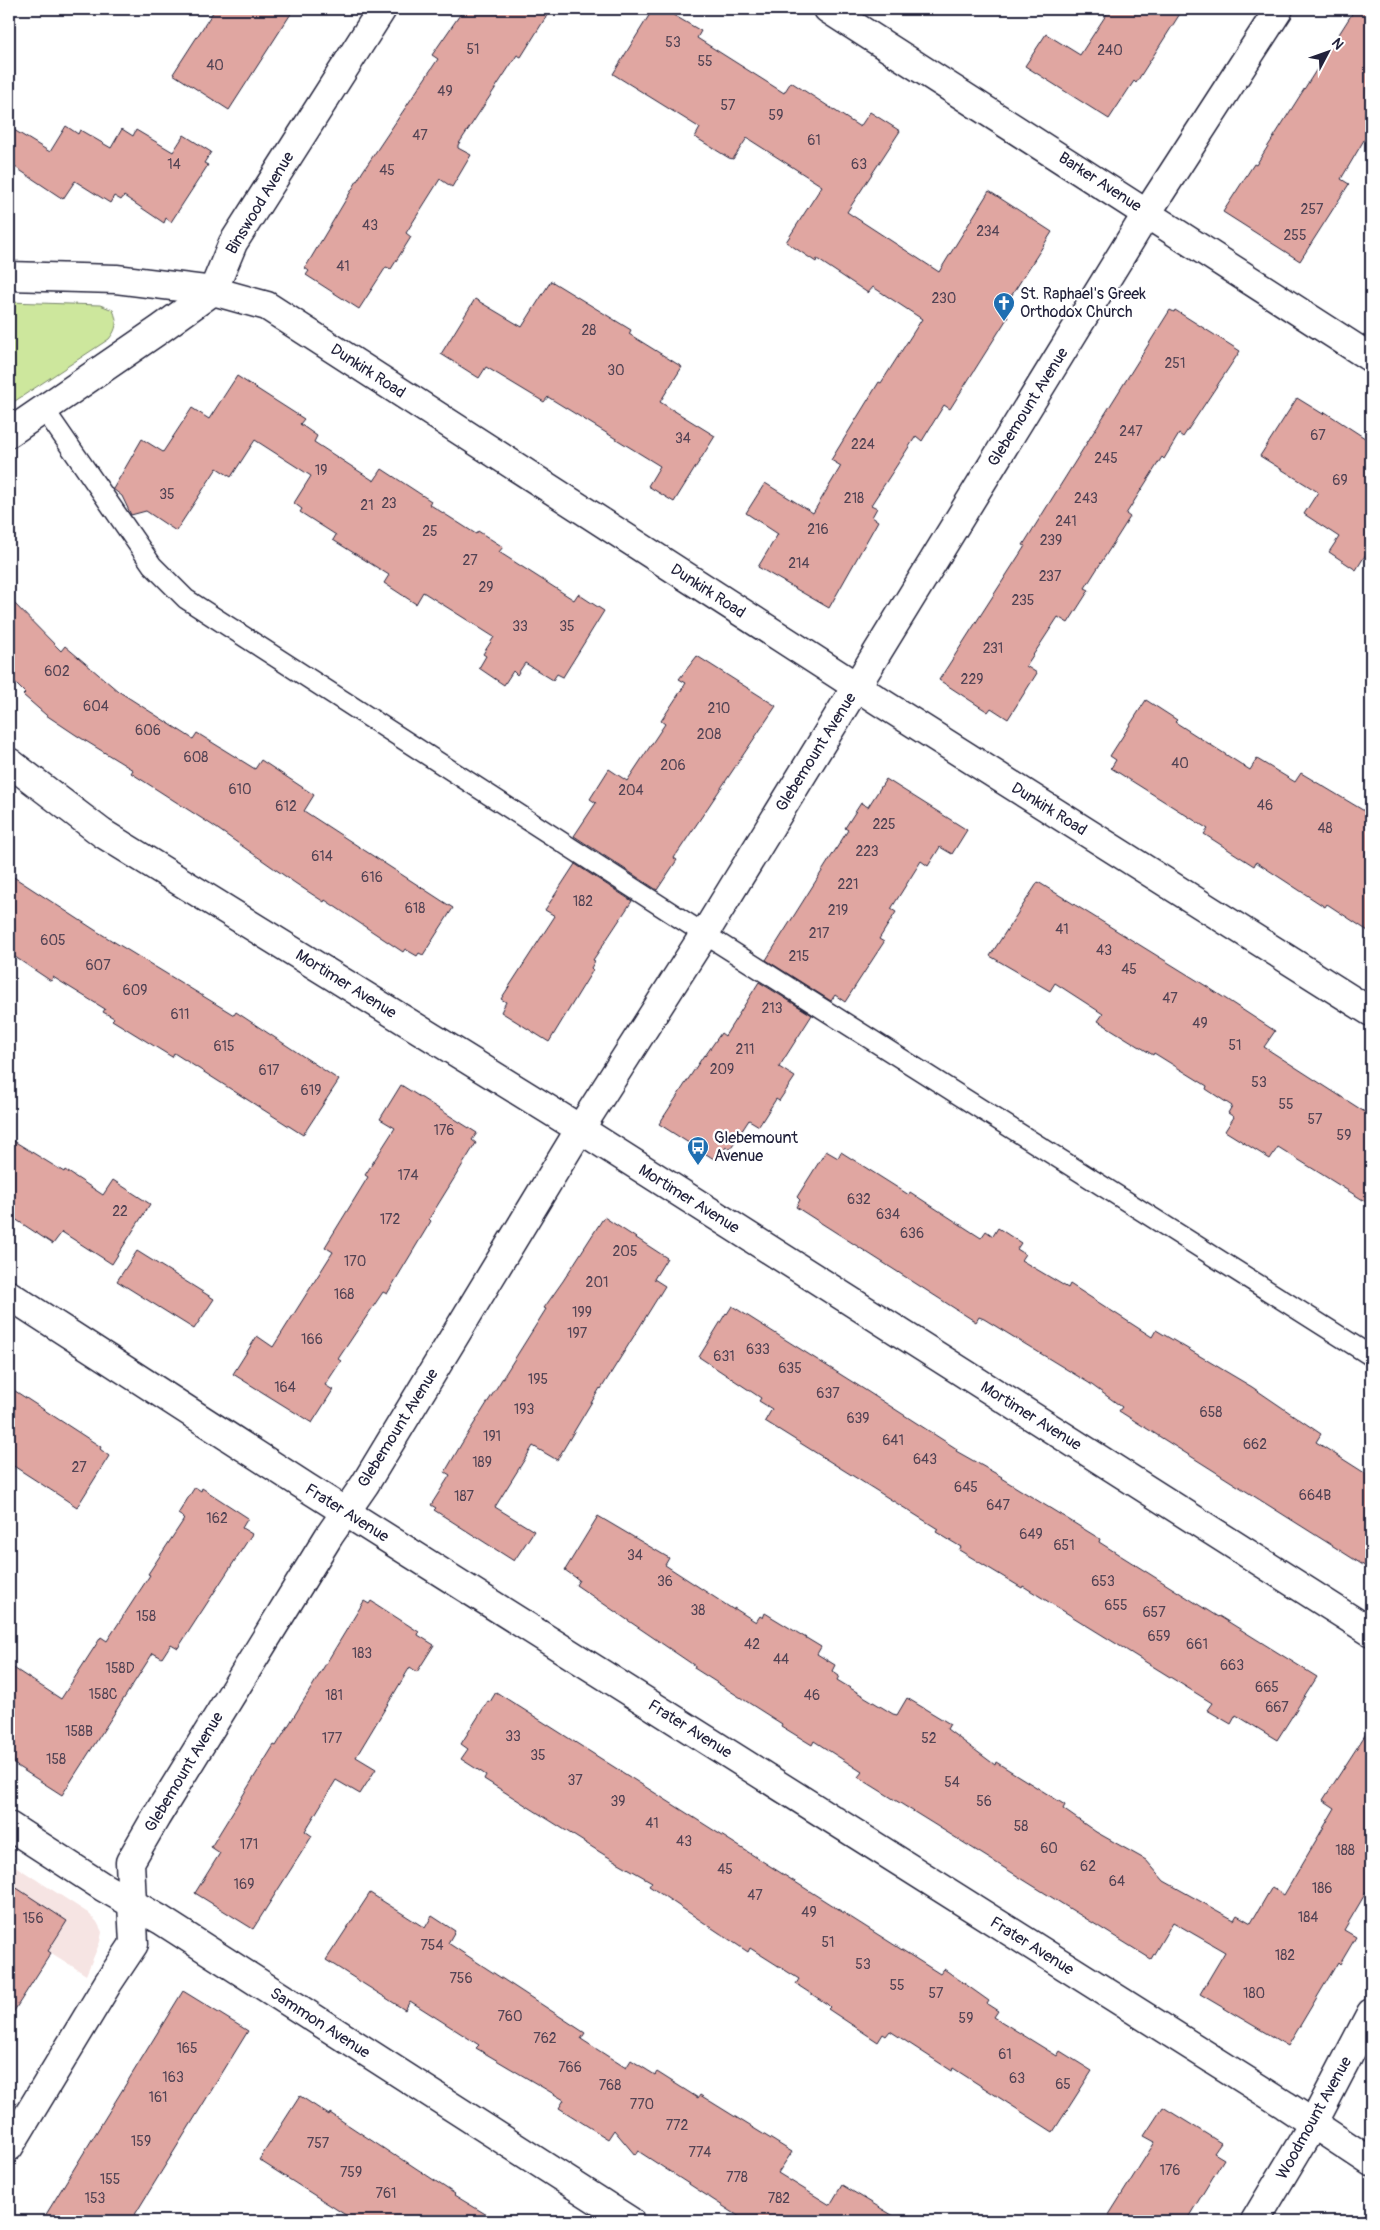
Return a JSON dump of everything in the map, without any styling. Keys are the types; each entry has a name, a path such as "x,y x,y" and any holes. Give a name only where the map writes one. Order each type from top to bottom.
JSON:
{"street":[{"name":"Binswood Avenue","path":"213,291 233,243 382,9"},
{"name":"Barker Avenue","path":"828,9 1371,358"},
{"name":"Glebemount Avenue","path":"9,2147 108,1983 134,1944 130,1862 370,1476 580,1129 705,933 1147,213 1279,9"},
{"name":"Dunkirk Road","path":"9,276 101,277 213,291 267,306 857,686 1371,1012"},
{"path":"9,433 213,291"},
{"name":"Mortimer Avenue","path":"9,762 102,833 580,1129 1371,1632"},
{"name":"Frater Avenue","path":"9,1295 346,1512 1371,2162"},
{"name":"Sammon Avenue","path":"9,1826 103,1887 132,1902 630,2221"},
{"name":"Woodmount Avenue","path":"1254,2221 1313,2124 1371,2013"}],"lane":[{"path":"44,410 152,565 186,598 705,933 1371,1356"}],"shaded area":[{"path":"9,1862 88,1913 97,1922 102,1932 100,1942 86,1975 9,1926"}],"green space":[{"path":"9,302 100,305 113,310 116,318 115,329 109,339 9,405"}],"building":[{"path":"215,9 294,9 229,110 173,74"},
{"path":"464,9 551,9 521,57 517,55 458,145 458,148 471,155 452,187 440,179 406,233 411,237 391,269 386,267 359,309 306,275 309,271 305,268 363,171 438,59 432,55"},
{"path":"653,9 663,9 701,31 697,38 784,93 791,82 860,127 870,112 900,131 847,212 939,272 989,191 1052,232 1001,312 1008,317 950,409 944,405 922,441 916,436 871,505 877,508 872,517 878,521 829,608 758,567 778,534 746,513 765,483 813,513 841,466 831,460 879,382 881,383 922,319 873,287 868,293 817,259 816,262 786,242 822,186 747,138 733,159 729,158 695,137 700,128 613,74"},
{"path":"1110,9 1183,9 1136,83 1134,81 1109,119 1025,66 1046,34 1080,55"},
{"path":"1355,9 1371,9 1371,134 1364,140 1341,179 1349,184 1300,261 1223,212 1254,164 1256,165"},
{"path":"66,126 78,134 80,130 111,148 122,129 133,136 136,130 173,152 184,135 211,152 204,163 208,165 171,222 166,218 164,223 124,196 121,200 114,196 110,203 75,181 63,199 9,163 9,127 50,152"},
{"path":"551,281 631,330 629,334 682,367 660,402 715,436 674,502 648,486 660,466 548,397 544,402 486,367 479,378 441,354 475,299 522,327"},
{"path":"1170,310 1174,312 1175,310 1240,351 1183,437 1179,434 1164,459 1162,457 1126,514 1130,517 1085,588 1089,590 1068,623 1058,617 1026,666 1037,673 1008,719 991,708 988,712 939,680 1025,546 1023,545"},
{"path":"237,376 304,419 300,424 317,436 314,442 374,481 382,469 431,501 429,504 476,534 478,531 503,547 499,552 574,600 578,594 604,611 563,677 557,674 553,680 525,663 517,675 513,671 504,685 479,668 486,656 483,654 494,637 423,592 416,604 384,583 389,575 333,540 336,535 300,512 302,509 294,503 311,476 255,440 231,477 217,468 176,531 146,511 131,515 122,496 113,489 142,439 163,452 192,408 209,419"},
{"path":"1297,398 1323,414 1325,412 1371,442 1371,557 1366,554 1356,570 1329,552 1339,537 1304,514 1318,492 1260,456"},
{"path":"9,598 61,651 65,646 118,691 193,739 197,733 255,769 261,760 314,795 304,811 453,908 423,955 419,953 417,956 405,949 403,952 325,900 324,902 212,825 131,773 133,770 46,715 23,695 25,693 9,677"},
{"path":"697,656 776,706 674,858 677,860 657,890 574,836 596,803 590,799 609,769 627,781 665,724 661,721 686,683 679,679"},
{"path":"1146,700 1177,720 1175,722 1250,770 1257,759 1295,782 1301,773 1371,815 1371,933 1327,904 1325,907 1256,862 1254,866 1204,834 1208,829 1111,768 1116,760 1110,756"},
{"path":"886,779 967,830 952,854 940,847 928,866 921,861 891,909 896,912 879,939 884,942 845,1002 835,995 831,1001 766,960 848,830 845,828 861,803 868,807"},
{"path":"575,864 632,901 593,960 595,961 591,968 593,970 549,1042 501,1012 506,1002 501,999 555,916 545,910"},
{"path":"9,874 98,932 234,1015 236,1012 339,1080 303,1135 174,1053 172,1057 112,1020 114,1018 103,1012 105,1009 53,977 51,981 9,953"},
{"path":"1038,882 1275,1031 1264,1047 1371,1116 1371,1205 1278,1147 1270,1159 1225,1131 1234,1117 1228,1113 1232,1106 1206,1089 1207,1086 1098,1021 1103,1014 1055,983 1050,991 990,956"},
{"path":"759,982 812,1015 779,1067 795,1077 779,1101 776,1099 759,1126 749,1120 730,1149 726,1147 717,1161 659,1124 704,1055 721,1033 725,1036"},
{"path":"401,1085 477,1133 472,1140 476,1143 429,1219 431,1221 387,1294 383,1292 338,1359 341,1361 325,1385 333,1390 312,1423 233,1374 257,1336 273,1347 333,1252 325,1247 368,1177 365,1175 395,1128 380,1119"},
{"path":"9,1138 64,1172 65,1170 103,1195 113,1180 150,1204 112,1264 62,1232 53,1244 9,1215"},
{"path":"826,1151 838,1158 841,1152 909,1195 910,1192 981,1238 986,1231 993,1236 998,1228 1021,1243 1017,1249 1025,1254 1021,1260 1068,1288 1070,1284 1152,1337 1156,1330 1252,1387 1321,1434 1316,1442 1371,1477 1371,1570 1119,1411 1122,1407 1089,1383 984,1319 979,1317 976,1322 796,1207 800,1200 797,1197"},
{"path":"604,1217 667,1258 654,1279 665,1286 557,1460 533,1446 495,1507 534,1531 514,1561 434,1510 436,1508 431,1505 450,1475 445,1472 462,1443 546,1309 544,1308"},
{"path":"137,1251 214,1299 194,1329 117,1281"},
{"path":"732,1306 957,1449 956,1451 1002,1477 1100,1539 1099,1542 1317,1677 1277,1740 1236,1715 1231,1724 1207,1710 1212,1703 1023,1586 1022,1588 959,1550 961,1547 936,1532 938,1529 765,1421 772,1409 759,1401 761,1398 699,1357"},
{"path":"9,1387 101,1447 100,1449 109,1456 77,1507 9,1463"},
{"path":"195,1487 201,1491 202,1488 248,1518 242,1528 252,1534 178,1648 171,1644 162,1658 153,1653 62,1795 9,1761 9,1665 61,1699 101,1637 107,1641 150,1575 148,1574 183,1521 184,1518 178,1514"},
{"path":"598,1516 669,1558 665,1565 734,1610 734,1608 756,1622 760,1616 763,1618 765,1613 821,1647 817,1654 835,1665 832,1671 839,1676 837,1680 893,1714 897,1715 907,1698 950,1724 947,1729 995,1765 996,1762 1065,1805 1063,1809 1096,1832 1146,1860 1164,1881 1234,1920 1237,1915 1251,1923 1272,1887 1284,1895 1335,1808 1323,1800 1371,1726 1371,1884 1344,1930 1356,1937 1340,1964 1338,1962 1288,2046 1200,1994 1225,1952 1173,1922 1151,1959 858,1777 862,1772 814,1741 812,1745 781,1726 782,1724 694,1668 695,1666 576,1585 579,1580 565,1570"},
{"path":"364,1601 369,1604 371,1601 419,1632 418,1635 434,1645 417,1672 410,1667 356,1757 376,1769 360,1794 336,1780 305,1831 312,1836 253,1929 195,1893 220,1853 211,1847 274,1745 276,1746"},
{"path":"496,1692 940,1974 944,1969 989,2001 987,2004 998,2011 994,2017 1057,2056 1060,2051 1092,2071 1053,2132 953,2068 952,2071 890,2031 886,2036 883,2034 878,2042 828,2009 830,2007 827,2004 796,1984 799,1979 750,1948 748,1952 649,1886 652,1882 603,1854 484,1779 486,1775 461,1759 468,1749 461,1744 488,1701 490,1702"},
{"path":"9,1883 67,1921 48,1951 51,1953 9,2019"},
{"path":"370,1893 425,1928 432,1916 455,1931 448,1943 585,2033 581,2039 626,2068 631,2060 655,2075 657,2072 698,2098 700,2095 792,2152 778,2173 830,2205 842,2185 902,2221 746,2221 638,2151 635,2155 614,2130 608,2139 559,2108 564,2100 476,2048 479,2045 410,2001 405,2010 326,1960"},
{"path":"183,1991 248,2031 131,2221 42,2221"},
{"path":"300,2096 329,2115 330,2113 454,2195 497,2221 355,2221 259,2160"},
{"path":"1163,2107 1221,2143 1214,2153 1224,2159 1186,2221 1105,2221 1155,2142 1144,2136"}],"place":[{"name":"St. Raphael's Greek Orthodox Church","path":"1004,322"},
{"name":"Glebemount Avenue","path":"698,1166"}]}
